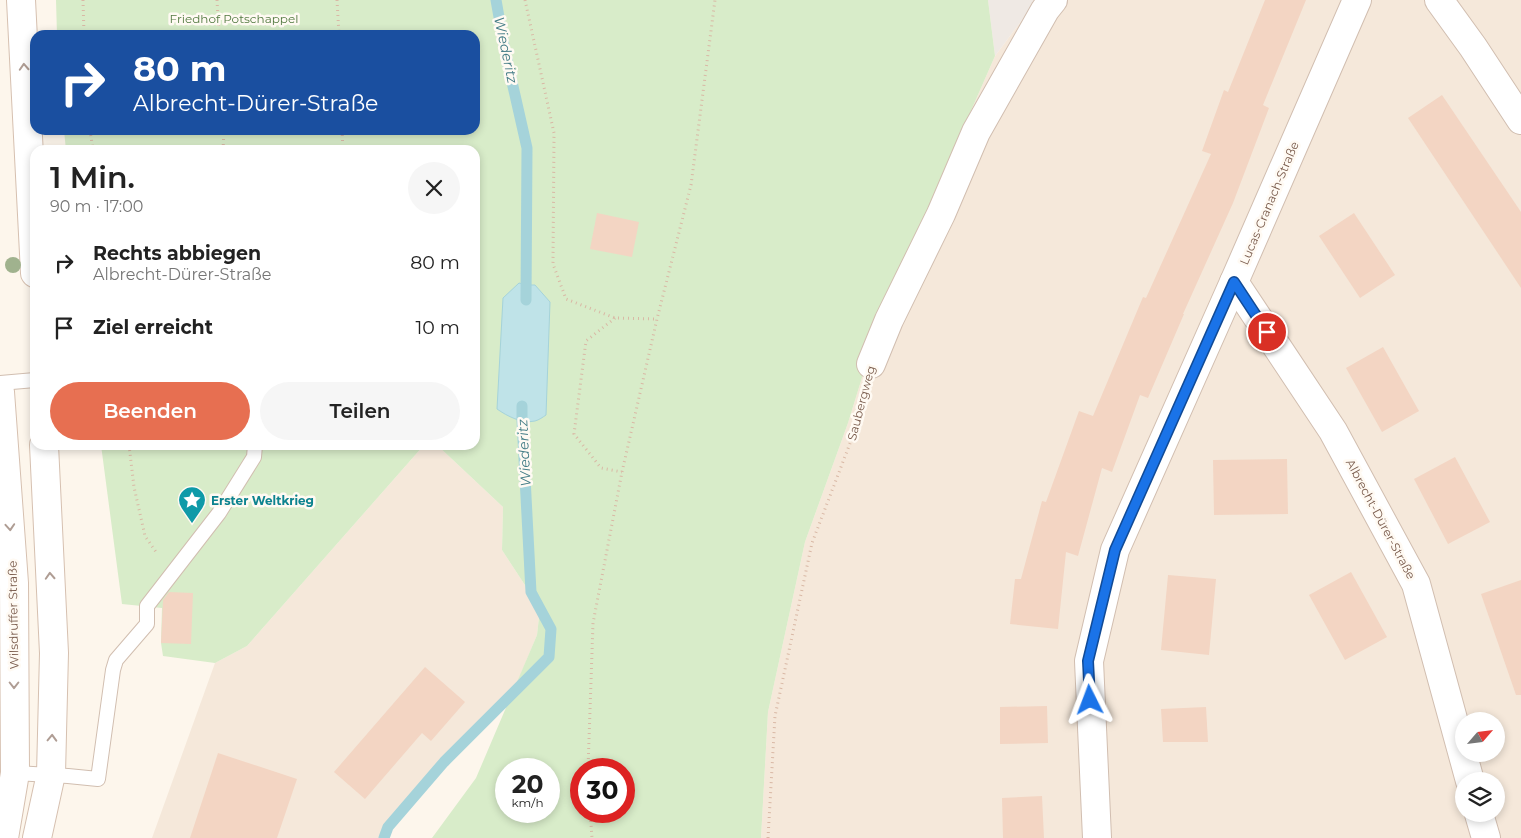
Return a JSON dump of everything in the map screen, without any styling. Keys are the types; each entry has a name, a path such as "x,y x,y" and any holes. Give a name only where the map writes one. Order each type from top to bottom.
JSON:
{"street":[{"path":"21,0 30,176"},
{"name":"Saubergweg","path":"871,364 941,214 976,132 1053,0"},
{"name":"Lucas-Cranach-Straße","path":"1097,838 1088,661 1115,550 1357,0"},
{"path":"1439,0 1473,47 1521,120"},
{"name":"Albrecht-Dürer-Straße","path":"1234,282 1333,431 1416,584 1468,772"},
{"name":"Wilsdruffer Straße","path":"0,392 14,583 15,773 4,838"},
{"path":"37,838 50,774 54,653 44,450"},
{"path":"1481,822 1486,838"}],"lane":[{"path":"0,383 30,380"},
{"path":"15,773 50,774 98,780 116,660 148,624 147,606 219,513 254,457 255,450"}],"path":[{"path":"84,0 84,30"},
{"path":"218,0 219,30"},
{"path":"337,0 339,30"},
{"path":"525,0 554,133 552,264 566,299 615,318 658,319"},
{"path":"588,758 593,623 622,472 691,185 715,0"},
{"path":"615,318 586,341 574,434 601,468 622,472"},
{"name":"Saubergweg","path":"768,838 775,716 812,543 857,425 871,364"},
{"path":"130,450 134,487 145,536 171,574"},
{"path":"591,823 592,838"}],"shaded area":[{"path":"988,0 1037,0 995,56"},
{"path":"1037,0 1521,0 1521,838 761,838 768,712 805,542 848,423 881,316 995,56"},
{"path":"420,450 442,450 503,507 502,550 540,608 537,635 517,683 444,762 388,827 385,838 152,838 215,663 247,646"}],"green space":[{"name":"Friedhof Potschappel","path":"56,0 988,0 995,56 881,316 848,423 805,542 768,712 761,838 432,838 476,778 537,635 540,608 502,550 503,507 442,450 480,450 480,145 66,145 64,135 480,135 480,30 57,30"},
{"path":"102,450 420,450 247,646 215,663 163,656 161,643 162,608 122,604"}],"water":[{"path":"519,283 535,285 550,302 546,415 530,422 515,419 497,409 503,298"}],"building":[{"path":"1265,0 1306,0 1263,105 1269,108 1233,203 1148,398 1140,395 1112,472 1102,468 1078,556 1066,552 1058,629 1010,624 1015,579 1021,579 1042,501 1046,502 1079,411 1093,416 1143,297 1146,298 1211,154 1202,151 1224,90 1228,92"},
{"path":"1442,95 1521,212 1521,288 1408,118"},
{"path":"597,213 639,222 632,257 590,249"},
{"path":"1354,213 1395,275 1360,298 1319,236"},
{"path":"1383,347 1419,411 1382,432 1346,368"},
{"path":"1455,457 1490,522 1448,544 1414,479"},
{"path":"1287,459 1288,514 1214,515 1213,460"},
{"path":"1351,572 1387,637 1345,660 1309,595"},
{"path":"1168,575 1216,579 1209,655 1161,650"},
{"path":"1521,580 1521,695 1516,695 1481,594"},
{"path":"169,592 193,593 191,644 161,643 163,600"},
{"path":"425,667 465,702 431,741 422,733 365,799 334,772"},
{"path":"1047,706 1048,743 1000,744 1000,707"},
{"path":"1206,707 1208,742 1163,742 1161,709"},
{"path":"218,753 297,779 277,838 190,838"},
{"path":"1042,796 1044,838 1003,838 1002,798"}],"waterway":[{"name":"Wiederitz","path":"496,0 505,51 527,148 526,300"},
{"name":"Wiederitz","path":"384,838 388,827 444,762 549,657 551,629 531,592 522,406"}],"place":[{"name":"Erster Weltkrieg","path":"192,524"}],"route":[{"path":"1090,700 1088,661 1115,550 1234,282 1267,332"}]}
